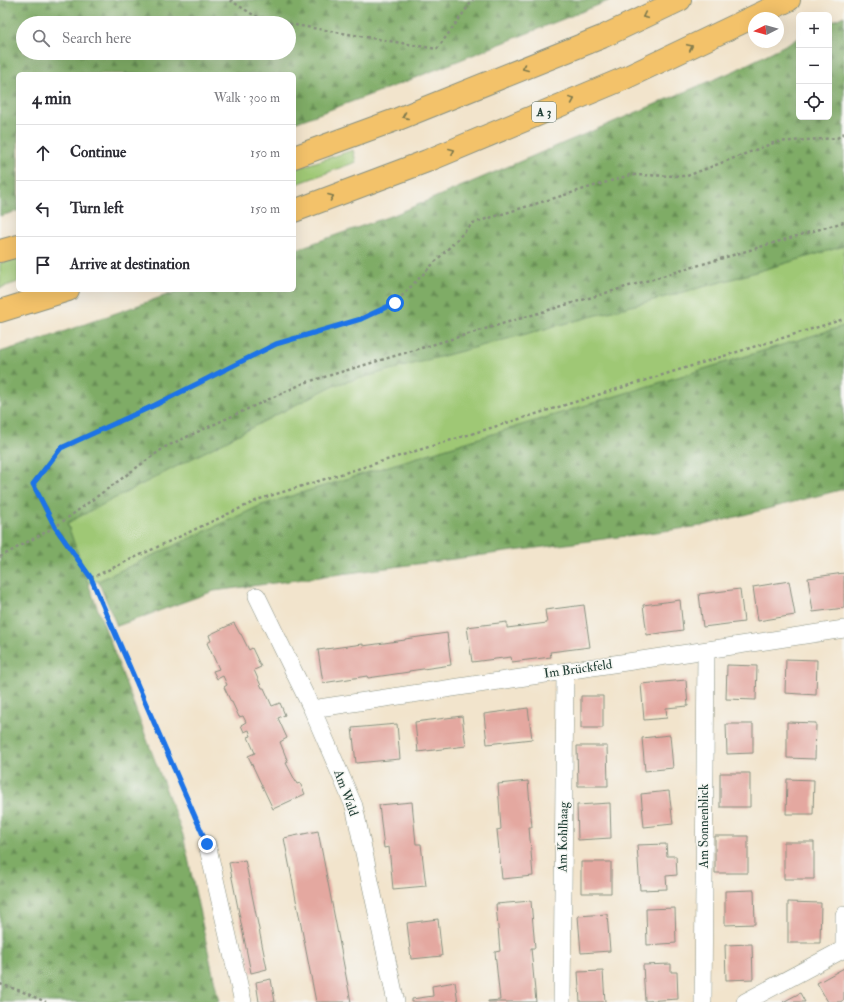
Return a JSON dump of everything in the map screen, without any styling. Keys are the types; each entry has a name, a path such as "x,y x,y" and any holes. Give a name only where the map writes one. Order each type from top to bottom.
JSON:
{"highway":[{"path":"296,156 398,119 594,40 680,0"},
{"name":"A 3","path":"296,210 427,161 623,79 789,0"},
{"path":"0,251 16,247"},
{"path":"0,311 62,292"}],"street":[{"name":"Am Wald","path":"257,596 312,709 354,806 396,1002"},
{"name":"Im Brückfeld","path":"312,709 446,688 706,651 844,629"},
{"name":"Am Sonnenblick","path":"703,1002 706,651"},
{"name":"Am Kohlhaag","path":"562,1002 565,672"},
{"path":"207,844 243,1002"},
{"path":"745,1002 844,949 844,915"}],"path":[{"path":"230,0 255,16"},
{"path":"296,25 437,49 473,0"},
{"path":"207,844 91,578 55,527 33,484 61,448 155,405 276,344 361,319 395,303 473,223 630,175 687,176 776,142 837,138 844,133"},
{"path":"0,557 55,527 165,447 304,383 844,222"},
{"path":"91,578 260,499 844,319"},
{"path":"0,984 46,1002"}],"green space":[{"path":"0,0 611,0 402,83 296,122 296,72 16,72 16,212 0,216"},
{"path":"844,16 844,246 725,281 334,385 67,523 88,583 183,835 219,1002 0,1002 0,352 40,340 175,292 296,292 296,249 396,214 734,71 779,48 784,48 784,46 796,40 796,120 832,120 832,22"},
{"path":"353,150 356,162 296,184 296,168"},
{"path":"844,246 844,326 262,505 98,581 88,583 67,523 334,385 725,281"},
{"path":"16,259 16,283 0,288 0,263"},
{"path":"844,326 844,489 701,526 214,591 117,626 98,581 262,505"}],"building":[{"path":"844,573 844,608 813,612 808,578"},
{"path":"789,581 795,615 758,621 753,587"},
{"path":"740,589 744,622 703,627 699,594"},
{"path":"680,600 683,630 647,635 643,605"},
{"path":"584,605 590,647 550,652 551,657 512,662 511,657 472,662 467,627 507,622 507,628 547,623 545,610"},
{"path":"234,623 249,650 252,648 261,667 254,670 262,688 264,688 272,706 280,703 285,715 278,718 287,738 280,742 288,762 286,763 297,784 300,783 305,794 273,809 248,756 255,753 248,737 251,736 249,730 244,732 241,725 246,722 243,716 239,717 231,702 224,687 227,685 223,676 217,679 213,671 219,669 207,643 211,641 209,635"},
{"path":"447,633 451,665 368,678 367,676 323,683 318,650 363,644 363,646"},
{"path":"786,659 817,660 816,695 785,693"},
{"path":"727,665 757,666 756,700 726,699"},
{"path":"686,680 688,706 666,708 667,718 644,720 641,684"},
{"path":"581,696 603,696 603,728 581,728"},
{"path":"528,708 532,739 487,744 484,714"},
{"path":"462,716 466,746 418,752 415,722"},
{"path":"787,722 816,723 815,759 787,758"},
{"path":"397,724 400,759 356,763 352,728"},
{"path":"726,724 753,724 753,753 727,754"},
{"path":"670,735 673,768 645,771 642,738"},
{"path":"577,746 607,746 608,786 578,786"},
{"path":"720,773 750,773 750,807 720,807"},
{"path":"787,779 814,780 813,814 786,814"},
{"path":"528,781 532,827 529,827 533,876 502,879 497,830 501,829 498,784"},
{"path":"669,791 673,824 644,827 641,794"},
{"path":"412,802 416,844 421,844 426,886 393,889 389,847 384,848 379,805"},
{"path":"610,803 611,838 578,840 577,805"},
{"path":"318,831 351,1002 316,1002 284,838"},
{"path":"715,836 748,836 748,873 715,873"},
{"path":"784,842 814,842 814,879 784,879"},
{"path":"666,844 667,856 676,856 677,875 666,876 667,889 640,890 637,845"},
{"path":"245,860 267,969 251,973 229,863"},
{"path":"581,862 611,862 611,893 581,893"},
{"path":"754,890 755,924 725,925 725,891"},
{"path":"531,901 535,948 531,948 536,1002 488,1002 500,1000 495,952 500,951 496,904"},
{"path":"788,902 821,903 820,943 788,943"},
{"path":"675,908 676,943 647,945 646,909"},
{"path":"607,914 610,951 581,953 578,916"},
{"path":"438,919 442,956 411,959 407,923"},
{"path":"752,944 753,979 726,980 725,945"},
{"path":"671,964 671,972 677,972 678,999 645,1001 643,965"},
{"path":"844,968 844,1000 840,1002 828,1002 817,983"},
{"path":"603,971 605,1002 580,1002 578,972"},
{"path":"271,979 275,1002 259,1002 256,982"},
{"path":"455,982 458,1002 412,1002 412,999 433,996 432,986"},
{"path":"800,993 805,1002 783,1002"}],"route":[{"path":"207,844 91,578 55,527 33,484 61,448 155,405 276,344 361,319 395,303"}]}
